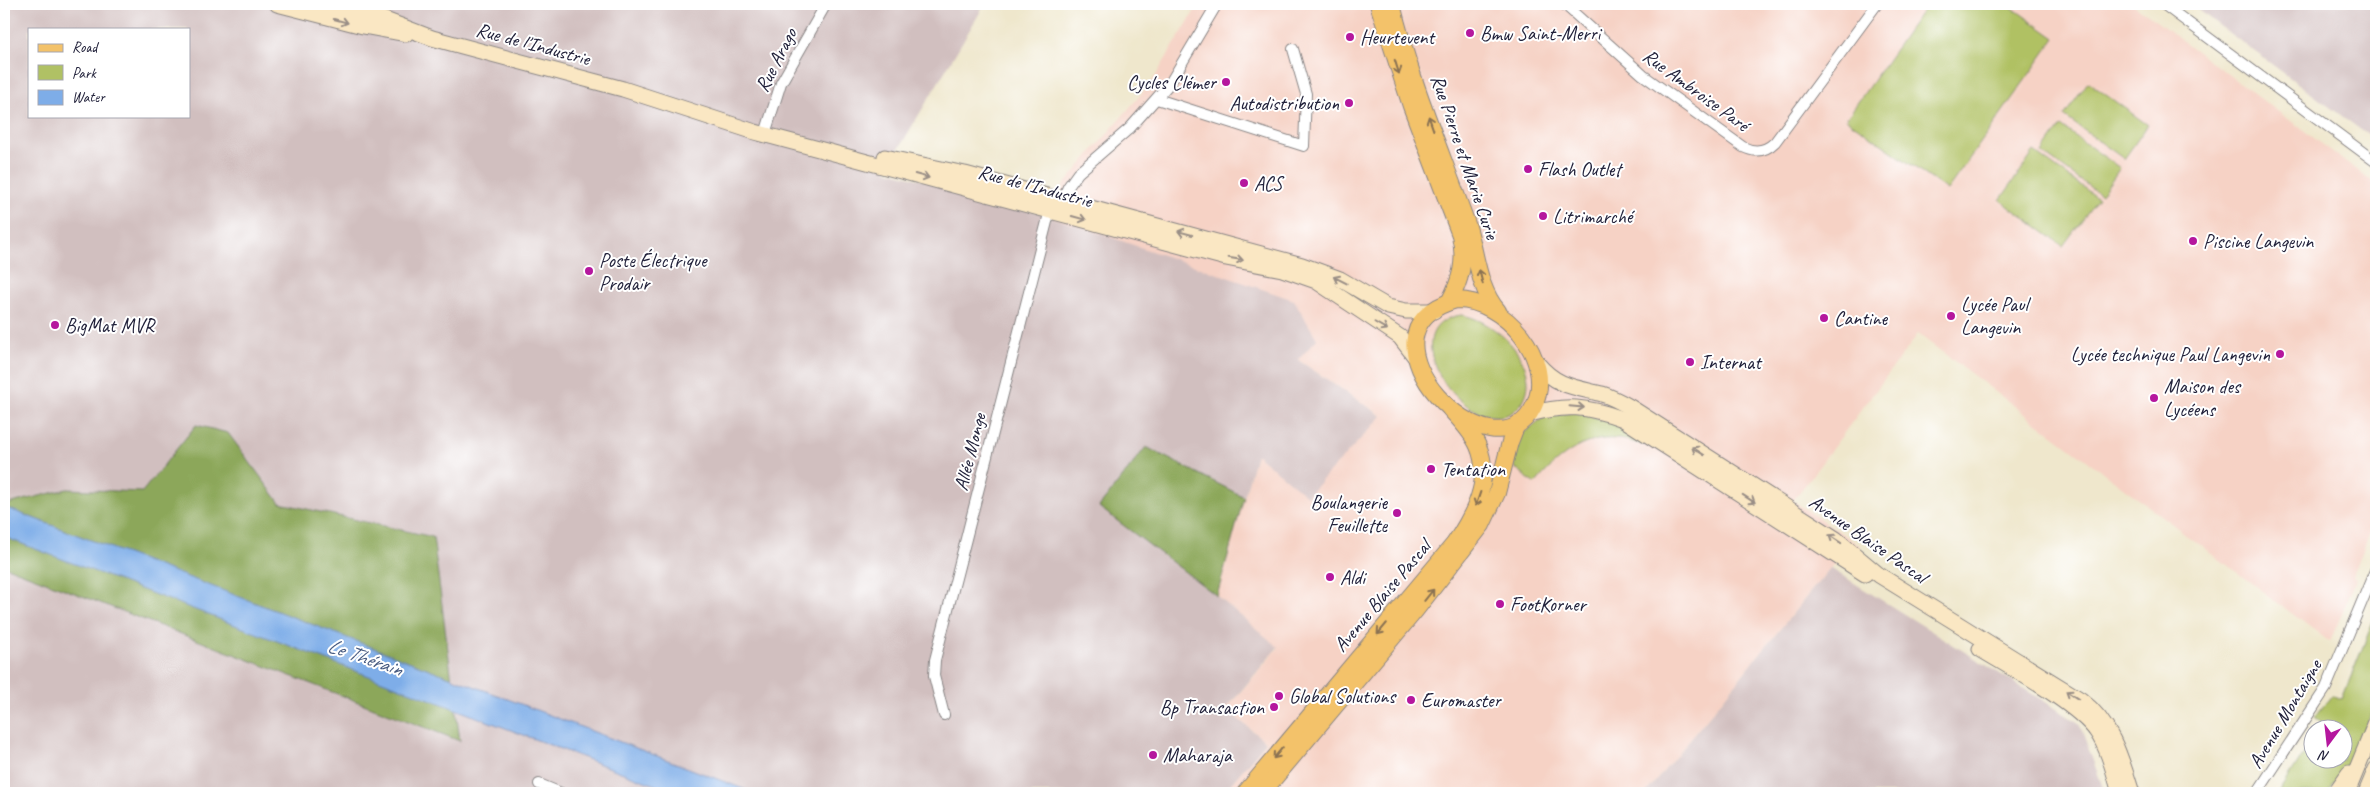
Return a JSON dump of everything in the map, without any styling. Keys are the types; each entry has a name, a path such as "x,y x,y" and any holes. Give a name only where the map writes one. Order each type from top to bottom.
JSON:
{"main road":[{"name":"Rue Pierre et Marie Curie","path":"1378,4 1411,106 1460,235 1463,267 1449,302"},
{"name":"Rue Pierre et Marie Curie","path":"1392,4 1407,54 1470,234 1484,289 1490,301 1505,319"},
{"name":"Avenue Blaise Pascal","path":"1244,793 1454,544 1465,527 1482,486 1483,463 1475,440 1431,388 1416,358 1414,345 1417,332 1434,311 1449,302 1465,300 1480,303 1505,319 1522,339 1537,363 1539,389 1536,400 1523,419 1507,449 1496,493 1482,525 1426,598 1262,793"},
{"name":"Avenue Blaise Pascal","path":"1450,409 1463,419 1483,428 1502,429 1523,419"}],"street":[{"name":"Rue de l'Industrie","path":"277,4 363,26 432,38 623,89 680,100 767,130 965,174 1055,205 1308,278 1338,294 1363,315 1400,337 1416,358"},
{"name":"Rue de l'Industrie","path":"328,4 385,20 432,38"},
{"name":"Rue Arago","path":"767,130 781,83 826,4"},
{"name":"Allée Monge","path":"944,715 934,676 935,660 1055,205 1083,167 1125,132 1157,99 1180,68 1217,4"},
{"name":"Rue Ambroise Paré","path":"1564,4 1650,81 1737,143 1755,151 1766,149 1775,142 1877,4"},
{"path":"2163,4 2376,162"},
{"path":"1157,99 1304,146 1306,94 1293,49"},
{"name":"Rue de l'Industrie","path":"1055,205 1316,269 1394,309 1414,312 1434,311"},
{"name":"Avenue Blaise Pascal","path":"1537,363 1548,374 1565,386 1610,398 1638,412 1836,539 1879,575 2081,700 2098,715 2112,736 2132,793"},
{"name":"Avenue Blaise Pascal","path":"1523,419 1561,406 1578,406 1597,410 1632,424 1690,460 2080,714 2100,736 2120,793"},
{"name":"Avenue Montaigne","path":"2257,793 2326,688 2376,568"},
{"path":"2335,793 2375,725"},
{"path":"2347,793 2375,725"},
{"path":"2366,793 2376,769"},
{"path":"2373,793 2376,777"},
{"path":"540,784 561,793"}],"shaded area":[{"path":"4,4 985,4 886,170 1040,213 1294,300 1317,339 1298,360 1382,416 1307,496 1256,454 1217,596 1278,647 1226,709 1266,742 1223,793 4,793"},
{"path":"1199,4 2133,4 2376,184 2376,518 2352,577 2356,579 2330,642 1918,334 1793,501 1861,546 1830,568 1646,793 1223,793 1266,742 1226,709 1278,648 1217,596 1256,454 1382,416 1298,360 1040,213 1153,80"},
{"path":"2191,4 2376,4 2376,141 2217,24"},
{"path":"1830,568 2079,723 2105,793 1646,793"}],"green space":[{"path":"1927,4 2007,4 2055,38 1947,190 1846,119"},
{"path":"2088,82 2148,125 2124,159 2064,116"},
{"path":"2061,126 2120,168 2101,195 2042,153"},
{"path":"2034,152 2098,198 2063,246 2000,200"},
{"path":"1461,315 1474,318 1501,334 1521,359 1527,373 1528,387 1523,401 1511,413 1501,416 1483,414 1465,404 1450,390 1438,372 1431,353 1432,336 1441,323"},
{"path":"1575,412 1613,422 1648,439 1643,445 1617,439 1604,439 1581,445 1561,458 1535,484 1516,469 1513,460 1521,435 1544,417"},
{"path":"196,425 228,433 280,503 433,537 460,741 4,566 4,505 67,489 142,492"},
{"path":"1146,447 1244,497 1217,596 1099,507"},
{"path":"2376,614 2376,705 2352,755 2352,720 2319,720 2315,717 2332,695 2342,699"},
{"path":"2302,757 2302,770 2343,770 2327,793 2279,793"}],"water":[{"name":"Le Thérain","path":"4,507 754,793 676,793 4,537"}],"place":[{"name":"Bmw Saint-Merri","path":"1470,33"},
{"name":"Heurtevent","path":"1350,37"},
{"name":"Cycles Clémer","path":"1226,82"},
{"name":"Autodistribution","path":"1349,103"},
{"name":"Flash Outlet","path":"1528,169"},
{"name":"ACS","path":"1244,183"},
{"name":"Litrimarché","path":"1543,216"},
{"name":"Piscine Langevin","path":"2193,241"},
{"name":"Poste Électrique Prodair","path":"589,271"},
{"name":"Lycée Paul Langevin","path":"1951,316"},
{"name":"Cantine","path":"1824,318"},
{"name":"BigMat MVR","path":"55,325"},
{"name":"Lycée technique Paul Langevin","path":"2280,354"},
{"name":"Internat","path":"1690,362"},
{"name":"Maison des Lycéens","path":"2154,398"},
{"name":"Tentation","path":"1431,469"},
{"name":"Boulangerie Feuillette","path":"1397,513"},
{"name":"Aldi","path":"1330,577"},
{"name":"FootKorner","path":"1500,604"},
{"name":"Global Solutions","path":"1279,696"},
{"name":"Euromaster","path":"1411,700"},
{"name":"Bp Transaction","path":"1274,707"},
{"name":"Maharaja","path":"1153,755"}]}
